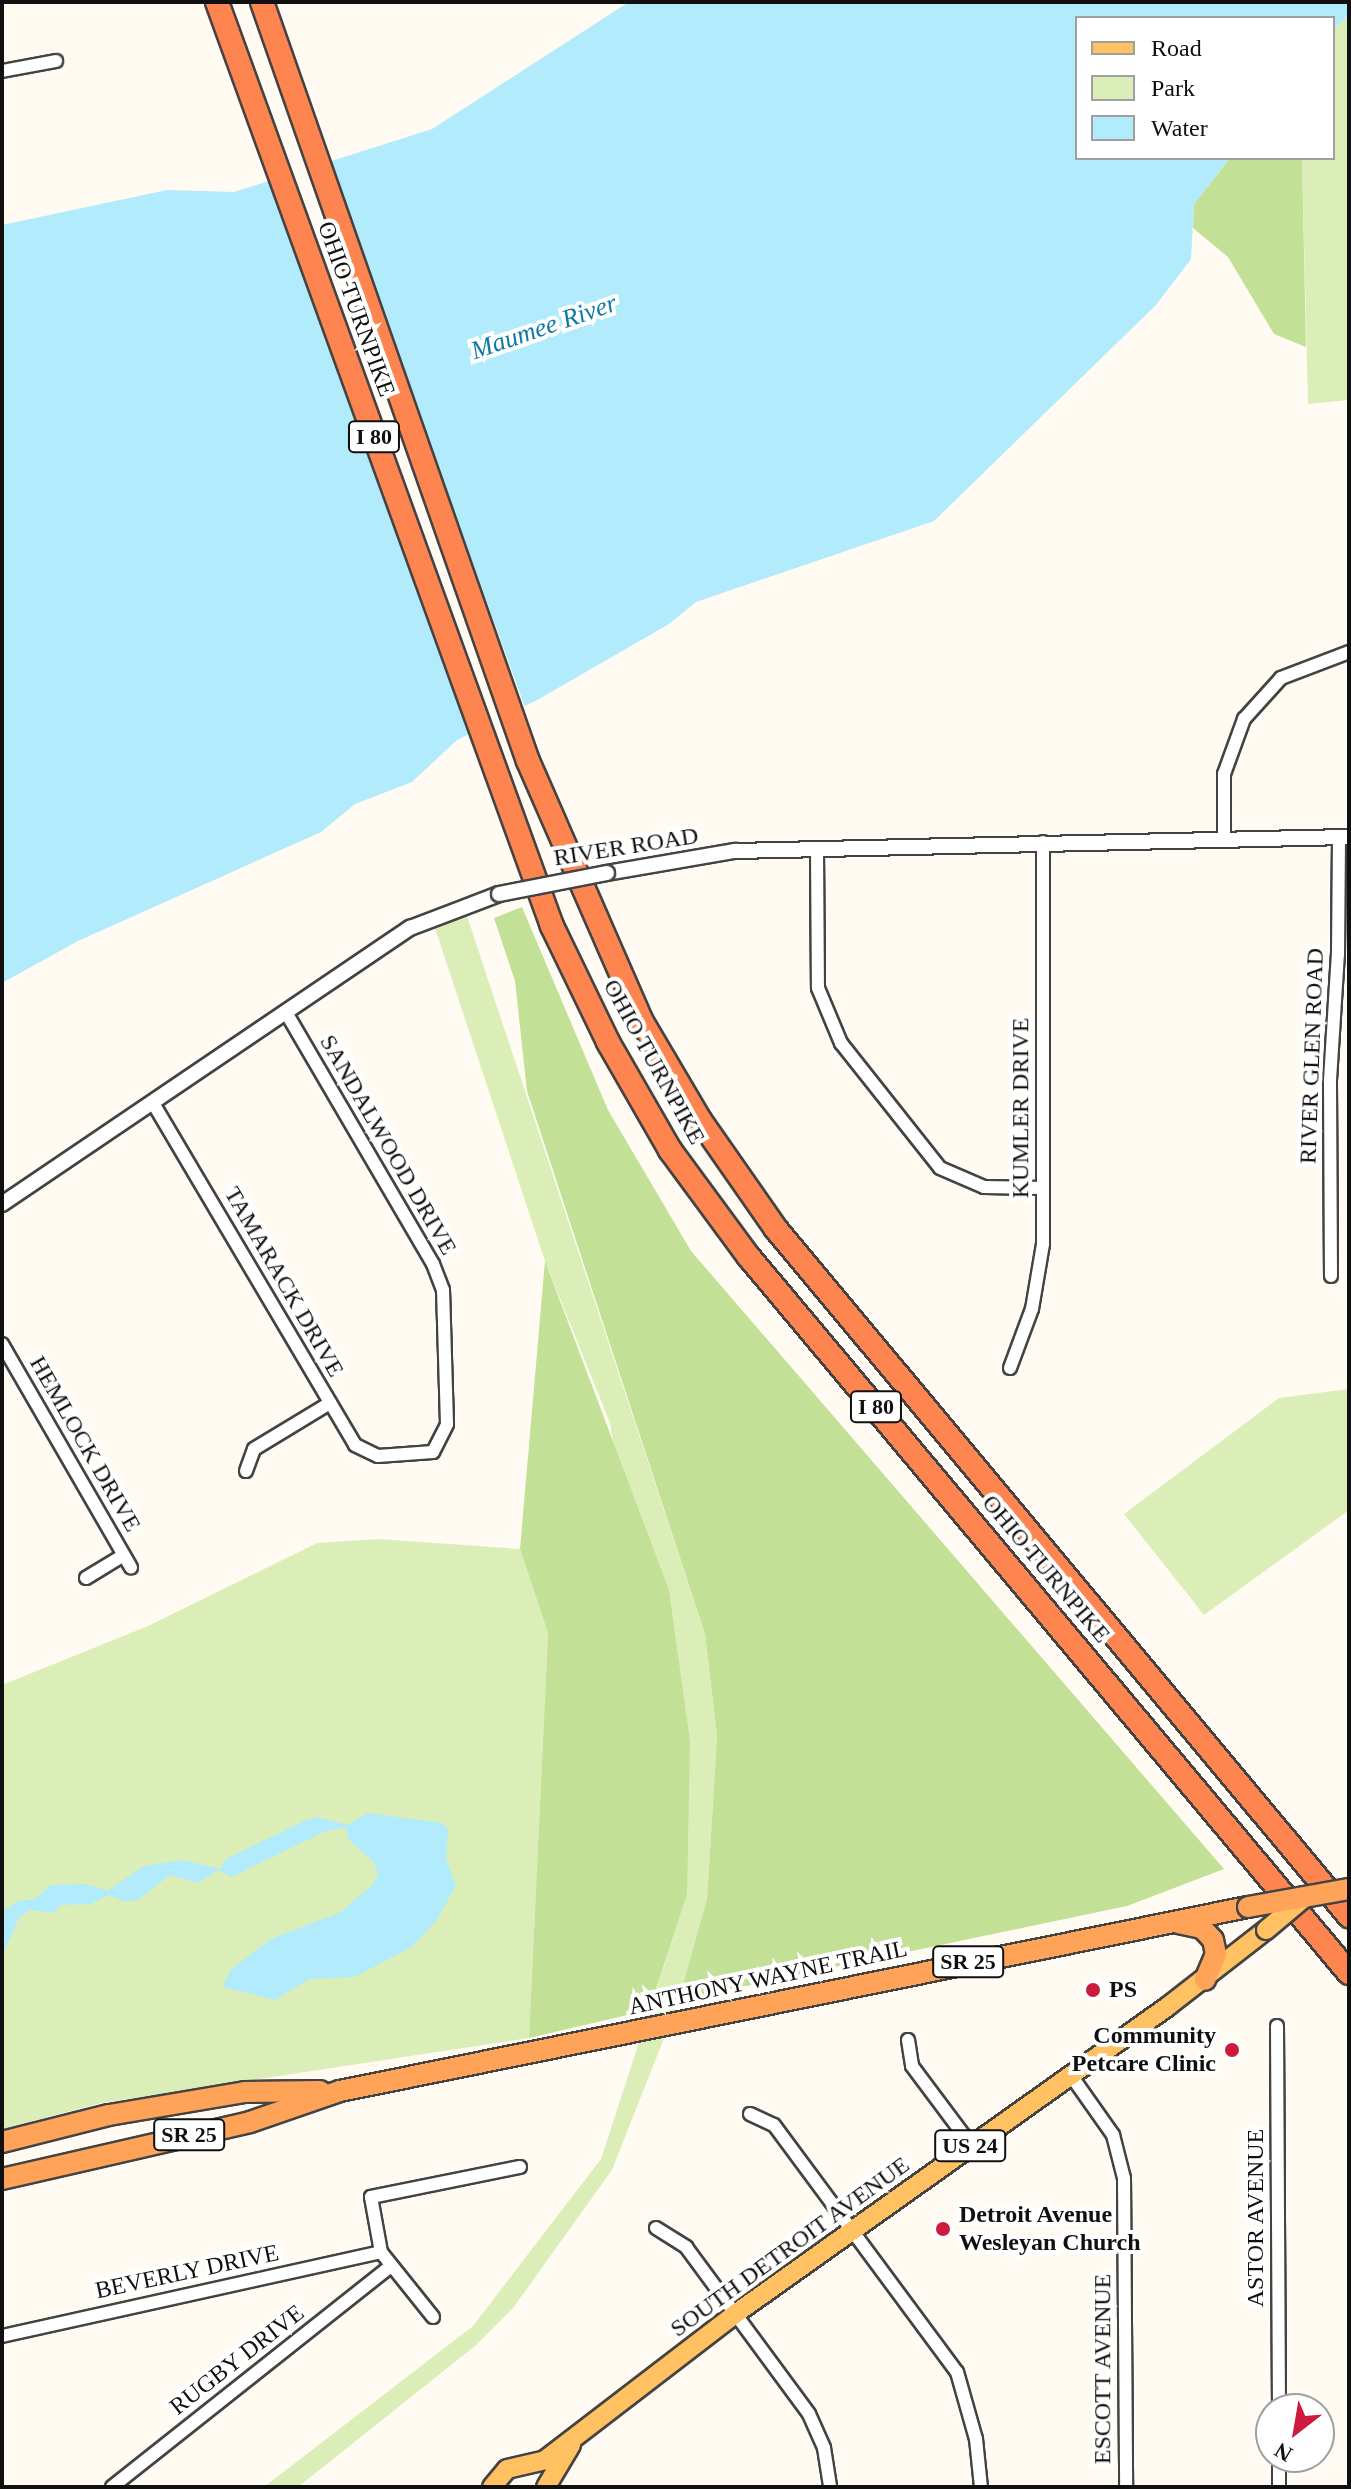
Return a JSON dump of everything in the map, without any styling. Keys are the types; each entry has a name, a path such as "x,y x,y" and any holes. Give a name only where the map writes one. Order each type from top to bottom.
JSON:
{"highway":[{"name":"OHIO TURNPIKE","path":"217,2 552,926 608,1042 670,1150 749,1257 1349,1973"},
{"name":"OHIO TURNPIKE","path":"262,2 287,81 528,761 641,1020 700,1120 776,1229 1349,1916"},
{"name":"ANTHONY WAYNE TRAIL","path":"2,2179 250,2122 340,2091 1170,1922 1349,1889"},
{"path":"1170,1922 1202,1928 1213,1940 1216,1954 1205,1980"},
{"name":"ANTHONY WAYNE TRAIL","path":"2,2142 109,2115 245,2092 340,2091"}],"main road":[{"name":"SOUTH DETROIT AVENUE","path":"492,2487 507,2469 524,2468 576,2437 735,2314 1205,1980 1303,1899"},
{"name":"SOUTH DETROIT AVENUE","path":"524,2468 544,2487 576,2437"}],"street":[{"path":"2,71 56,61"},
{"path":"1224,838 1224,774 1244,719 1281,678 1349,652"},
{"name":"RIVER ROAD","path":"2,1204 410,928 499,894 735,851 1344,837"},
{"name":"RIVER GLEN ROAD","path":"1331,1276 1330,1080 1344,837"},
{"name":"KUMLER DRIVE","path":"1010,1368 1032,1309 1043,1244 1043,842"},
{"path":"817,850 818,988 841,1043 940,1168 984,1187 1043,1188"},
{"name":"SANDALWOOD DRIVE","path":"286,1012 433,1264 443,1290 447,1424 433,1452 395,1457"},
{"name":"TAMARACK DRIVE","path":"153,1103 355,1445 365,1453 395,1457"},
{"name":"HEMLOCK DRIVE","path":"2,1344 128,1561 86,1578"},
{"path":"246,1471 254,1449 330,1403"},
{"name":"ASTOR AVENUE","path":"1277,2026 1279,2393"},
{"path":"908,2040 912,2066 971,2145"},
{"name":"ESCOTT AVENUE","path":"1070,2074 1113,2135 1124,2178 1126,2487"},
{"path":"750,2114 774,2125 957,2372 976,2439 981,2487"},
{"path":"433,2317 381,2252 371,2197 520,2167"},
{"path":"656,2228 686,2247 817,2428 830,2487"},
{"name":"BEVERLY DRIVE","path":"2,2336 381,2252"},
{"name":"RUGBY DRIVE","path":"112,2487 390,2267"}],"green space":[{"path":"1349,14 1349,400 1308,404 1302,160 1335,160 1335,29"},
{"path":"1228,160 1302,160 1306,347 1274,334 1228,257 1193,228 1194,204"},
{"path":"522,907 608,1110 691,1251 1224,1869 1127,1906 679,2000 707,1899 717,1736 705,1634 527,1091 515,981 494,918"},
{"path":"466,913 705,1634 717,1736 707,1899 685,1985 612,2170 513,2308 475,2346 298,2487 264,2487 473,2326 601,2159 687,1895 610,1423 545,1261 435,928"},
{"path":"545,1261 669,1590 690,1742 687,1895 649,2010 529,2038 548,1633 520,1549"},
{"path":"1349,1389 1349,1510 1204,1615 1124,1514 1279,1398"},
{"path":"379,1539 520,1549 548,1633 529,2038 101,2103 2,2129 2,1685 148,1626 317,1543"}],"water":[{"name":"Maumee River","path":"629,2 1349,2 1349,14 1335,29 1335,16 1075,16 1075,160 1228,160 1194,204 1191,259 1156,305 934,521 696,602 669,624 539,699 457,740 412,782 355,804 321,832 78,941 2,983 2,225 167,190 234,192 432,129"},
{"path":"368,1813 443,1823 448,1830 446,1858 456,1885 437,1920 412,1947 354,1977 309,1979 275,2000 223,1987 230,1970 271,1939 341,1912 373,1884 378,1874 373,1861 348,1839 346,1827 326,1831 231,1877 218,1870 198,1883 170,1875 138,1900 126,1902 108,1895 91,1904 60,1905 54,1913 29,1910 19,1918 2,1956 2,1912 18,1901 35,1899 51,1885 87,1884 107,1891 144,1866 182,1860 220,1869 226,1859 304,1821 317,1817 348,1825"}],"pier":[{"path":"327,161 526,710 470,738 268,178"}],"place":[{"name":"PS","path":"1093,1990"},
{"name":"Community Petcare Clinic","path":"1232,2050"},
{"name":"Detroit Avenue Wesleyan Church","path":"943,2229"}]}
